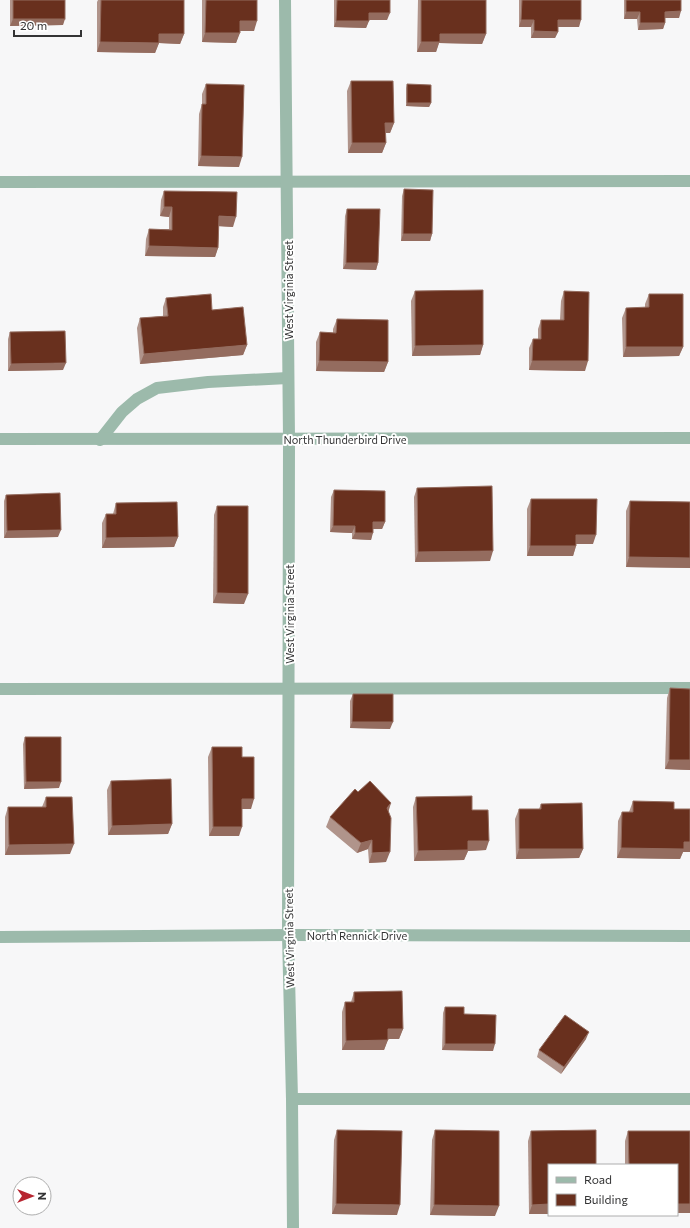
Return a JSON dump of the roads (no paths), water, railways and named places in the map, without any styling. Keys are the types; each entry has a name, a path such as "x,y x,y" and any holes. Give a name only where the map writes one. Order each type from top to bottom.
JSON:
{"street":[{"name":"West Virginia Street","path":"285,0 289,440 288,935 292,1099 293,1228"},
{"path":"0,182 287,180 690,181"},
{"path":"100,440 122,412 137,399 157,388 208,382 288,378"},
{"name":"North Thunderbird Drive","path":"0,439 289,440 690,438"},
{"path":"0,689 690,688"},
{"name":"North Rennick Drive","path":"0,937 288,935 690,936"},
{"path":"292,1099 690,1099"}]}
